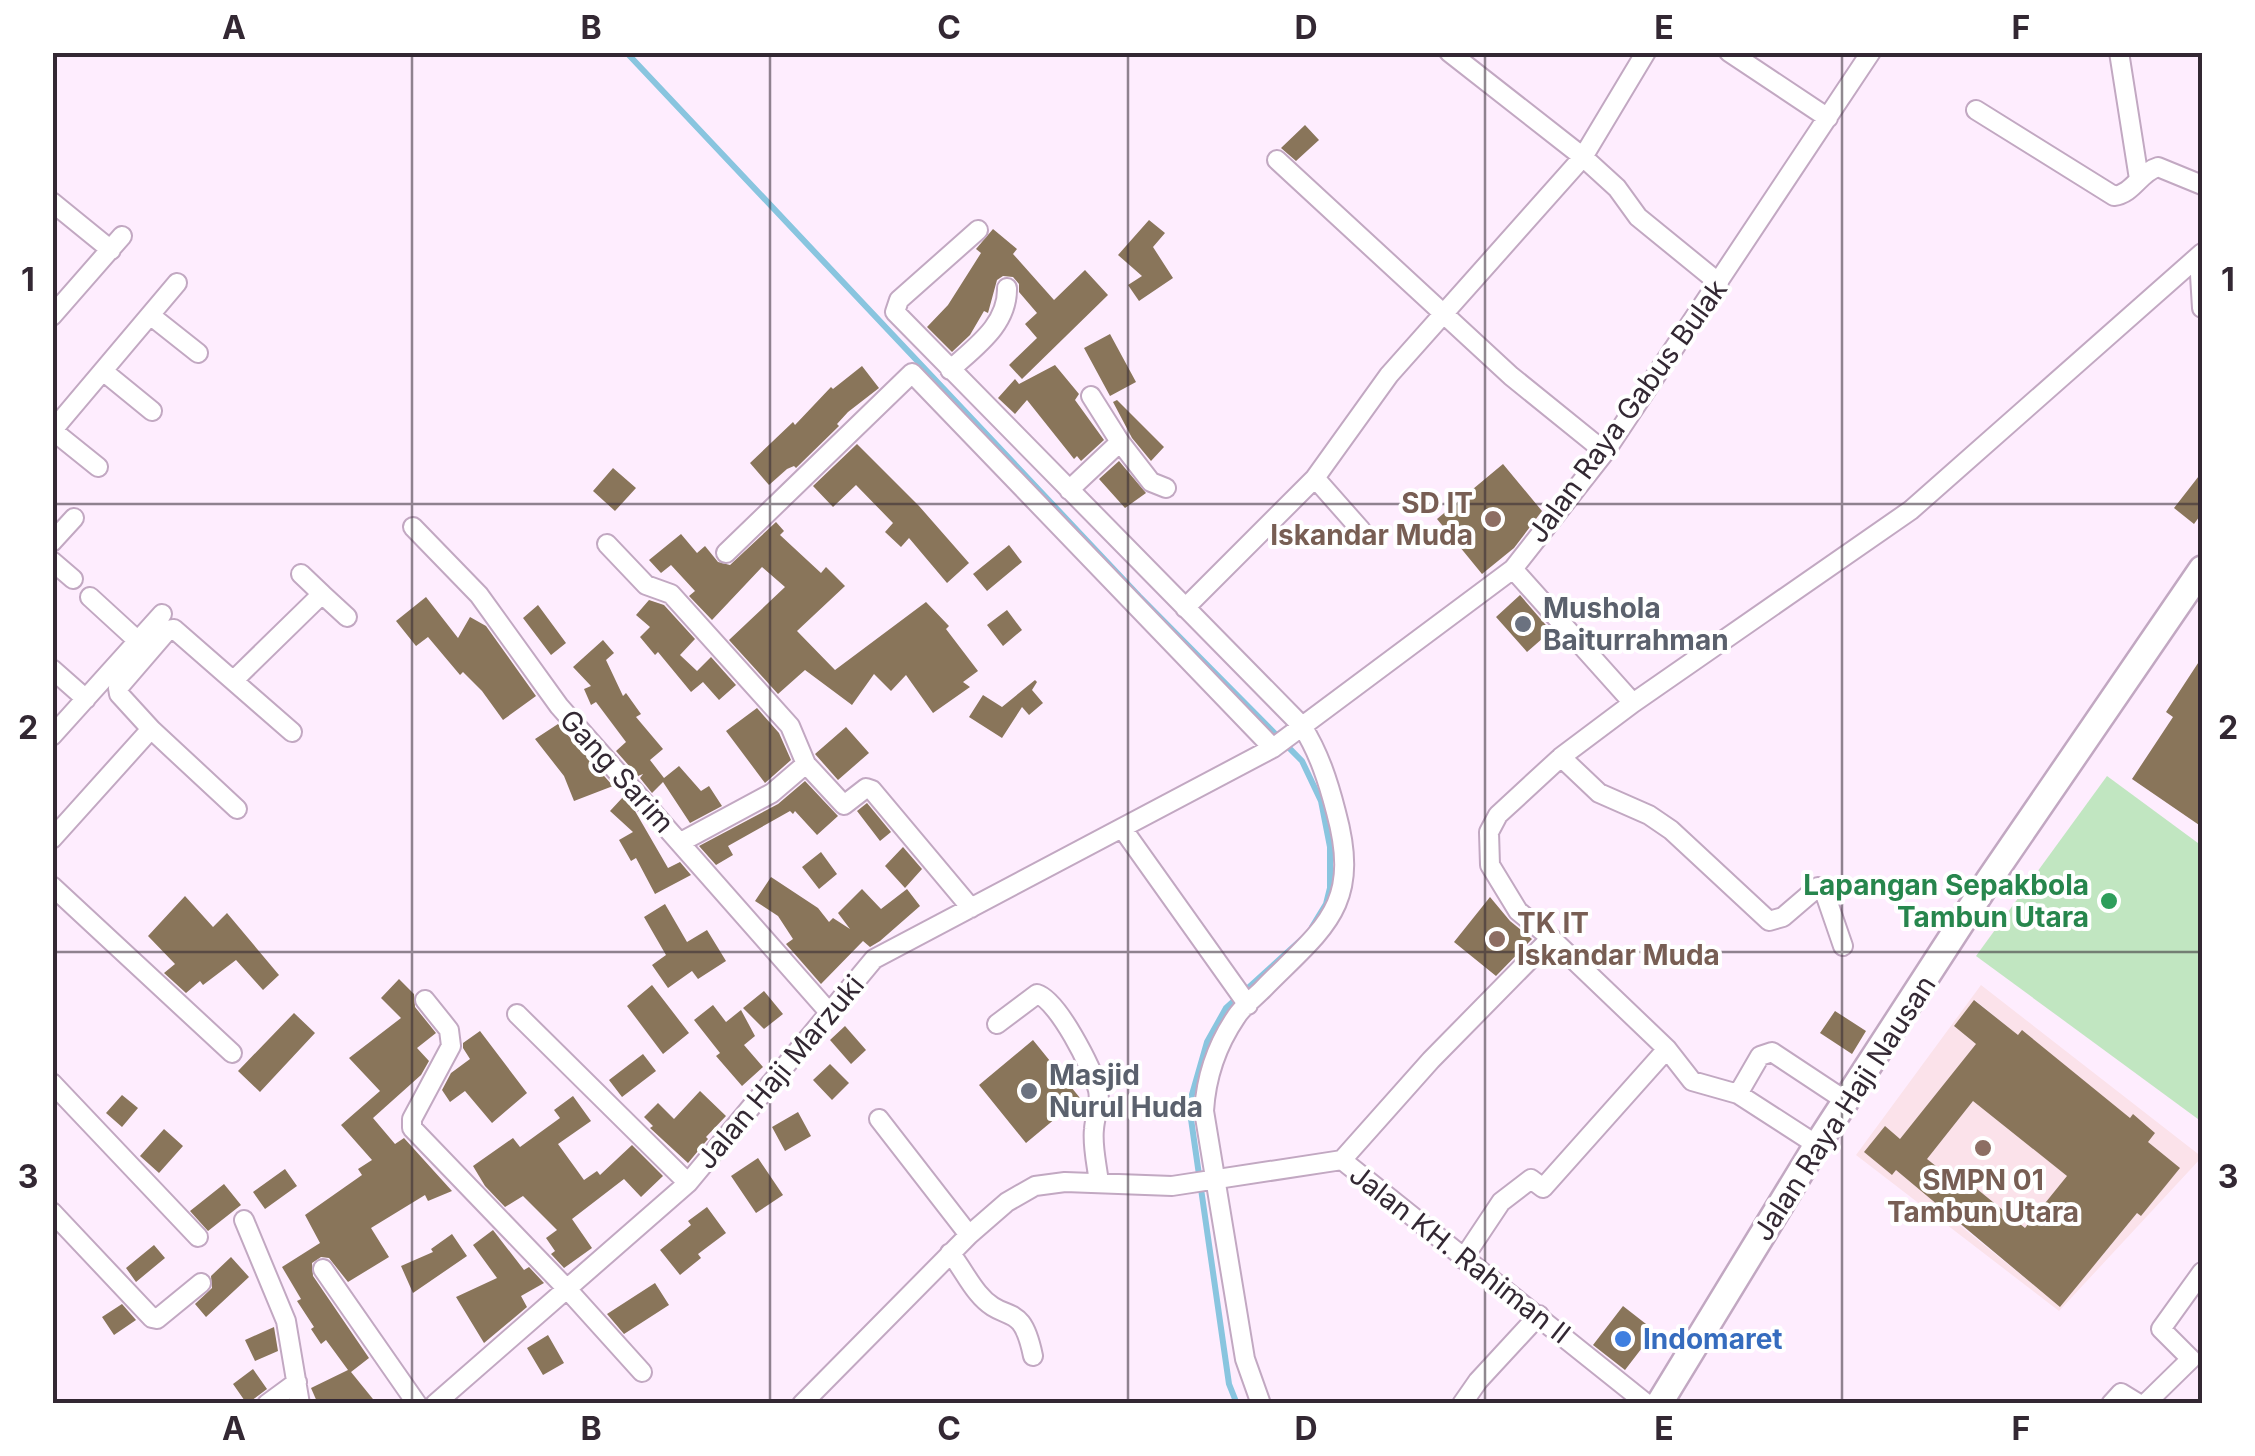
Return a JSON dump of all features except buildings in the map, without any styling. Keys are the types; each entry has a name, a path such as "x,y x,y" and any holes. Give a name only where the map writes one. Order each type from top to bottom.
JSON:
{"street":[{"path":"1449,52 1582,157 1617,188 1638,217 1719,283"},
{"path":"1185,608 1315,478 1390,375 1582,157 1646,52"},
{"path":"1729,52 1828,118"},
{"name":"Jalan Raya Gabus Bulak","path":"1273,748 1513,569 1605,452 1871,52"},
{"path":"2119,52 2139,179"},
{"path":"1976,110 2107,193 2120,196 2158,167 2202,185"},
{"path":"1277,160 1511,376 1605,452"},
{"path":"52,202 116,243 52,316"},
{"path":"978,230 899,300 895,308 901,321 1302,726 1316,748 1339,821 1344,885 1337,906 1317,938 1237,1014 1206,1078 1204,1110 1245,1359 1260,1404"},
{"path":"2201,256 2202,308"},
{"path":"1817,1145 1738,1094 1692,1081 1667,1048 1518,911 1498,880 1488,849 1489,832 1498,815 1561,757 1911,510 2201,256"},
{"path":"98,468 53,430 177,283"},
{"path":"950,370 994,328 1006,306 1007,288"},
{"path":"150,315 198,353"},
{"path":"103,370 152,411"},
{"path":"726,553 912,374 1273,748"},
{"path":"1091,396 1151,482 1166,488"},
{"path":"1069,490 1120,442"},
{"path":"1315,478 1361,530"},
{"path":"52,542 74,518"},
{"name":"Gang Sarim","path":"413,527 479,596 559,706 828,1011"},
{"path":"606,544 646,585 666,590 684,608 790,726 806,764 844,805 866,788 872,790 970,908"},
{"path":"52,561 73,579"},
{"path":"1513,569 1633,703"},
{"name":"Jalan Raya Haji Nausan","path":"1659,1404 1817,1145 2029,818 2202,569"},
{"path":"301,574 347,617"},
{"path":"234,680 322,594"},
{"path":"90,596 138,641"},
{"path":"52,736 162,614"},
{"path":"236,809 151,729 118,691 120,683 168,630 178,631 292,732"},
{"path":"52,669 86,699"},
{"path":"52,839 151,729"},
{"name":"Jalan Haji Marzuki","path":"435,1404 688,1182 874,959 1273,748"},
{"path":"1561,757 1599,794 1649,815 1671,830 1769,921 1783,916 1823,888 1843,946"},
{"path":"682,842 772,792 806,764"},
{"path":"1122,828 1248,1005"},
{"path":"52,886 232,1054"},
{"path":"1342,1160 1431,1060 1551,938"},
{"path":"997,1024 1036,994 1044,997 1058,1015 1084,1056 1098,1090 1100,1106 1094,1130 1098,1183"},
{"path":"425,1000 449,1030 450,1052 412,1118 412,1128 642,1372"},
{"path":"517,1014 688,1182"},
{"path":"1463,1259 1500,1202 1530,1178 1543,1188 1667,1048"},
{"path":"1738,1094 1760,1056 1772,1052 1846,1101"},
{"path":"52,1083 198,1237"},
{"path":"879,1119 969,1235"},
{"name":"Jalan KH. Rahiman II","path":"802,1404 969,1235 1007,1202 1035,1186 1183,1184 1342,1160 1647,1404"},
{"path":"52,1212 152,1318 164,1315 202,1283"},
{"path":"244,1220 286,1321 300,1404"},
{"path":"950,1253 979,1294 1021,1320 1034,1356"},
{"path":"323,1269 417,1404"},
{"path":"2110,1404 2121,1393 2142,1404 2197,1364 2161,1330 2202,1272"},
{"path":"1462,1404 1478,1381 1539,1316"},
{"path":"267,1404 297,1382"}],"shaded area":[{"name":"SMPN 01 Tambun Utara","path":"1981,985 2202,1157 2059,1311 1856,1155","holes":["1975,1000 2014,1032 1993,1058 1954,1026","1960,1065 1985,1086 1934,1150","1918,1152 1951,1179 1934,1201 1901,1174","2179,1168 2141,1216 2115,1195","1961,1176 2059,1255 2035,1286 1937,1207","2104,1202 2129,1223 2097,1262 2072,1241"]}],"green space":[{"name":"Lapangan Sepakbola Tambun Utara","path":"2107,776 2202,846 2202,1122 1976,956"}],"waterway":[{"path":"626,52 1139,596 1302,761 1321,801 1330,847 1330,888 1326,904 1312,927"},
{"path":"1237,1404 1229,1384 1189,1105 1207,1042 1226,1008 1301,940"}],"place":[{"name":"SD IT Iskandar Muda","path":"1493,519"},
{"name":"Mushola Baiturrahman","path":"1523,624"},
{"name":"Lapangan Sepakbola Tambun Utara","path":"2109,901"},
{"name":"TK IT Iskandar Muda","path":"1497,939"},
{"name":"Masjid Nurul Huda","path":"1029,1091"},
{"name":"SMPN 01 Tambun Utara","path":"1983,1148"},
{"name":"Indomaret","path":"1623,1339"}]}
